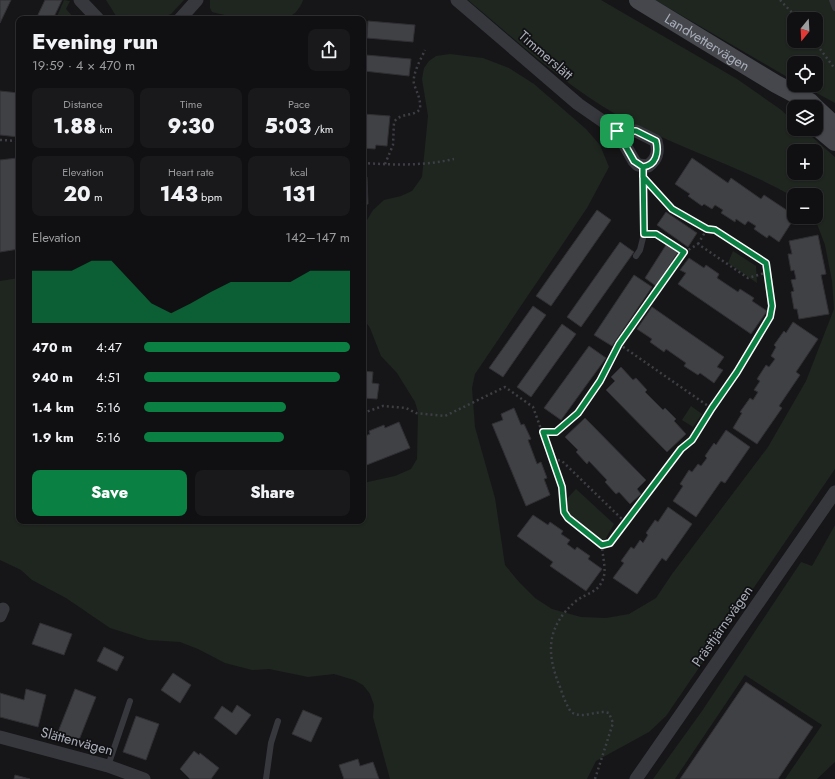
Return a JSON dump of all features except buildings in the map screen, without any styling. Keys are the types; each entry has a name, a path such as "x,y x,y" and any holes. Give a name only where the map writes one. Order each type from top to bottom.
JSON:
{"street":[{"path":"80,0 95,16"},
{"path":"183,16 196,0"},
{"name":"Timmerslätt","path":"457,0 578,104 617,131 634,161 643,172"},
{"name":"Landvettervägen","path":"638,0 776,84 806,100"},
{"name":"Landvettervägen","path":"776,84 790,100"},
{"name":"Landvettervägen","path":"823,115 835,126"},
{"path":"617,131 636,131 656,141 658,148 657,156 643,172"},
{"path":"823,132 835,142"},
{"name":"Prästtjärnsvägen","path":"636,779 835,492"},
{"name":"Slättenvägen","path":"0,737 108,766 144,779"}],"lane":[{"path":"832,0 835,8"},
{"path":"636,256 640,250 644,234 642,204 643,172"},
{"path":"108,766 130,702"},
{"path":"266,779 271,743 278,721"}],"path":[{"path":"780,0 791,12"},
{"path":"819,48 835,69"},
{"path":"386,164 393,145 394,122 402,115 418,112 420,108 418,90 414,83 415,74 425,50"},
{"path":"0,140 16,141"},
{"path":"366,163 403,166 436,163 454,159"},
{"path":"602,545 610,543 681,449 692,440 737,372 770,317 772,306 766,263 715,230 707,229 672,209 643,172"},
{"path":"543,432 556,432 578,413 600,381 619,344 684,252 698,244 707,229"},
{"path":"644,234 656,234 684,252"},
{"path":"698,244 748,278 768,272"},
{"path":"619,344 712,408"},
{"path":"366,412 383,406 406,408 416,413 445,416 505,387 533,407 562,487 564,512 568,518 602,545 604,578 595,591 577,600 569,608 554,629 550,646 552,668 571,712 581,715 605,711 609,712 612,716 613,722 595,779"},
{"path":"553,459 562,461 625,522"}],"shaded area":[{"path":"64,0 70,1 66,9 72,16 57,16"},
{"path":"106,0 184,0 171,14 166,16 116,16"},
{"path":"210,0 303,0 300,7 295,13 290,16 230,16 212,12 210,8"},
{"path":"468,0 601,0 737,79 780,109 787,115 787,136 811,136 820,144 787,144 787,180 823,180 823,146 835,157 835,469 666,716 649,732 596,761 587,779 390,779 373,717 374,705 370,694 363,685 354,680 334,674 308,677 269,669 252,670 225,663 198,649 180,642 148,640 110,628 66,598 32,580 21,570 0,560 0,281 16,278 16,524 366,524 366,482 395,476 411,469 417,459 418,412 415,402 397,373 381,356 370,328 366,322 366,222 373,210 384,200 401,196 412,191 422,177 428,116 422,79 424,68 429,61 436,56 450,54 483,58 509,68 534,84 586,129 600,145 609,167 587,208 475,374 472,388 475,427 495,498 505,565 535,598 552,609 581,617 606,618 629,614 656,598 672,574 768,447 806,381 834,309 832,281 825,245 817,224 823,224 823,188 787,188 787,193 751,175 661,137 617,115 597,103 559,76"},
{"path":"655,0 835,0 835,103 815,92 823,92 823,56 787,56 787,77"},
{"path":"733,251 756,266 757,283 728,263"},
{"path":"691,406 702,414 693,427 682,420"},
{"path":"576,489 614,524 602,545 561,505"},
{"path":"835,525 835,762 817,779 785,779 822,725 745,675 675,779 653,779 702,711 801,562 812,566"}],"route":[{"path":"617,131 634,161 638,166 643,167 642,204 644,234 656,234 684,252 619,344 600,381 578,413 556,432 543,432 559,474 562,487 562,503 564,512 568,518 602,545 610,543 681,449 692,440 737,372 770,317 772,306 766,263 715,230 707,229 672,209 643,177 643,167 648,166 657,156 658,148 656,141 649,136 636,131 617,131"}]}
